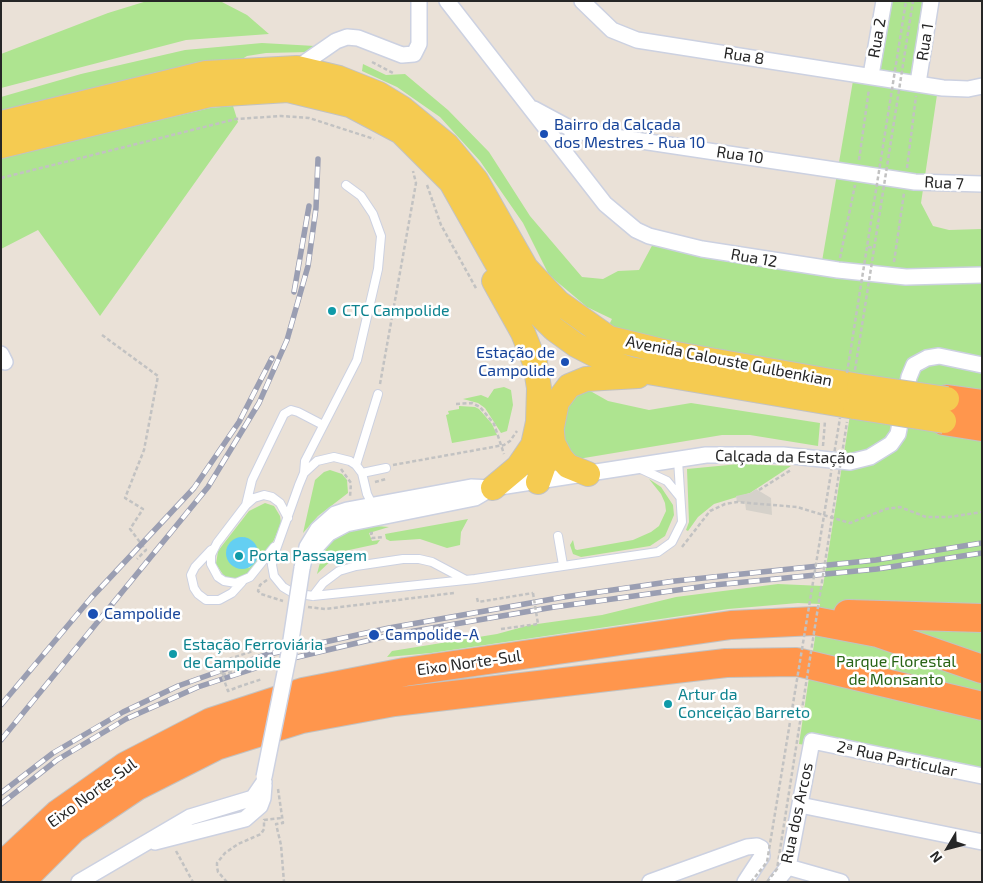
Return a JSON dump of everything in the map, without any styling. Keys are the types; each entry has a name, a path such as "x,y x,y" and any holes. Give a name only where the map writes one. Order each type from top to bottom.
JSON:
{"highway":[{"path":"945,410 981,405"},
{"path":"731,625 773,613 982,618"},
{"name":"Eixo Norte-Sul","path":"1,867 58,814 126,766 210,722 303,692 405,672 731,625 815,621 878,633 982,669"},
{"name":"Eixo Norte-Sul","path":"20,882 73,829 137,786 216,746 302,718 385,703 726,663 797,662 982,706"}],"main road":[{"name":"Avenida Calouste Gulbenkian","path":"1,123 206,73 297,68 339,78 378,94 402,108 447,145 476,180 526,268 558,302 609,338 851,395"},
{"name":"Avenida Calouste Gulbenkian","path":"1,146 209,95 288,90 350,105 401,132 452,182 504,274 517,293 554,329 576,345 607,361 630,369 657,374 851,395 945,410"},
{"path":"477,227 489,273 523,333 535,363 539,388 538,422 533,445 538,482"},
{"path":"538,482 545,462 557,402 568,386 586,379 657,374"},
{"path":"551,425 553,443 561,458 568,466 588,474"},
{"path":"493,488 518,467 533,445"}],"street":[{"path":"297,68 336,40 347,37 358,38 402,55 414,54 419,44 419,1"},
{"name":"Rua 10","path":"448,1 564,151"},
{"name":"Rua 8","path":"582,1 612,30 637,40 871,75 943,88 968,89 982,86"},
{"name":"Rua 2","path":"871,75 884,1"},
{"name":"Rua 1","path":"918,83 931,1"},
{"name":"Rua 10","path":"529,107 575,131 906,180"},
{"path":"564,151 575,131"},
{"name":"Rua 12","path":"564,151 614,214 625,223 649,236 720,252 838,270 906,277 982,275"},
{"name":"Rua 7","path":"906,180 945,184 982,184"},
{"name":"Calçada da Estação","path":"141,845 245,819 256,811 262,802 268,781 302,568 307,547 318,529 327,520 347,510 378,518 471,487 493,488 706,456 783,455 850,462 870,457 891,444 898,434 909,376 914,365 926,358 939,356 982,365"},
{"name":"2ª Rua Particular","path":"812,741 982,776"},
{"name":"Rua dos Arcos","path":"776,882 788,867 812,741"},
{"path":"79,882 190,817 253,798 268,781"},
{"path":"800,805 982,842"},
{"name":"Rua dos Arcos","path":"650,882 753,845 760,848 760,860 745,882"},
{"path":"788,867 841,882"}],"lane":[{"path":"346,185 361,196 373,214 381,236 378,268 358,360 305,461 304,474 278,541 272,565 274,576 283,587 294,593 313,596 464,579 658,552 672,542 682,522 678,460"},
{"path":"356,465 378,394"},
{"path":"278,541 257,570 232,593 219,600 206,600 194,588 192,575 196,567 213,549 246,505 252,480 284,414 291,410 323,425"},
{"path":"304,474 318,461 334,457 350,461 362,473 367,494 378,518"},
{"path":"362,473 386,467"},
{"path":"637,467 653,472 667,481 680,497"},
{"path":"246,505 264,495 272,497 280,503 288,518"},
{"path":"558,536 563,565"},
{"path":"213,549 211,564 218,577 230,583 242,582"},
{"path":"313,596 323,583 339,572 356,566 403,559 419,559 432,562 464,579"}],"path":[{"path":"751,882 767,862 851,395 868,246 906,1"},
{"path":"768,882 777,869 913,1"},
{"path":"372,62 395,74"},
{"path":"838,270 857,172 871,75"},
{"path":"894,266 918,83"},
{"path":"1,178 236,119 280,116 309,118 376,140"},
{"path":"378,394 416,183 415,174 411,169"},
{"path":"426,180 441,225"},
{"path":"868,246 874,248"},
{"path":"102,335 158,376 144,450 125,498 143,509 130,529 146,550 137,559"},
{"path":"456,404 472,403 480,407 494,424 503,446"},
{"path":"818,419 827,421 823,451"},
{"path":"386,467 503,446 515,436 519,424"},
{"path":"339,468 349,477 352,487 351,494 345,502"},
{"path":"759,490 792,469"},
{"path":"737,502 797,507 850,524 886,509 900,507 926,517 982,512"},
{"path":"378,518 371,533 372,538 384,537"},
{"path":"477,598 478,602 533,593 538,624 501,630"},
{"path":"262,648 218,663 228,691 262,679"},
{"path":"222,675 289,653"},
{"path":"268,781 283,823 276,824 282,845 284,882"},
{"path":"227,882 218,872 217,867 217,863 225,853 238,844 261,834 264,829 264,820 282,818"},
{"path":"170,839 193,882"}],"green space":[{"path":"147,1 220,1 247,15 269,34 186,40 1,88 1,54 108,13"},
{"name":"Parque Florestal de Monsanto","path":"884,1 934,1 921,85 938,88 921,203 933,226 949,230 982,229 982,773 799,744 820,604 798,603 728,609 431,653 387,657 392,651 497,634 530,625 602,615 676,597 778,584 823,586 853,396 640,362 599,344 612,319 587,307 549,275 523,223 480,161 440,117 397,87 362,71 363,64 386,75 405,74 448,110 489,152 530,216 582,277 603,279 618,271 639,270 655,240 821,267 854,75 873,77"},
{"path":"262,43 315,46 310,52 266,53 247,56 239,61 1,112 1,97 81,74 185,50"},
{"path":"233,106 238,122 100,316 38,230 1,249 1,158 210,108"},
{"path":"504,387 511,390 513,405 507,431 501,433 485,408 478,403 463,399 481,395 488,398 494,389"},
{"path":"585,388 608,401 649,410 691,403 820,423 818,446 750,435 722,435 575,458 568,452 560,420 567,400"},
{"path":"459,406 479,409 492,424 497,435 452,443 446,415 449,414 448,411 459,409"},
{"path":"739,464 791,466 750,493 714,504 698,517 688,531 686,530 689,522 687,469"},
{"path":"330,470 342,474 347,480 348,493 318,516 303,533 315,480 324,472"},
{"path":"649,479 661,487 673,505 674,515 665,536 650,546 581,557 573,554 570,545 573,540 577,550 633,540 659,526 666,511 665,503 661,494"},
{"path":"265,503 274,506 280,516 281,523 274,540 253,570 246,576 231,579 224,576 216,564 218,551 249,511","holes":["242,537 251,540 257,560 249,568 226,553 229,544"]},
{"path":"468,519 461,532 460,545 447,548 420,539 390,541 386,539 385,534"},
{"path":"376,526 389,527 369,533 372,541 380,540 377,544 340,552 317,574 323,551 334,539 351,530"}],"shaded area":[{"path":"756,489 771,498 772,515 746,510 745,502 737,502 736,496 750,493"}],"water":[{"path":"242,537 248,538 253,542 257,547 257,559 253,564 248,568 242,569 236,568 231,564 227,559 226,553 227,547 231,542 236,538"}],"railway":[{"path":"1,740 208,487 259,403 287,340 308,266 316,208 318,159"},
{"path":"294,292 309,206"},
{"path":"1,705 91,598 194,488 239,422 272,358"},
{"path":"1,793 53,753 123,712 178,686 265,655 389,628 564,597 675,581 876,560 982,543"},
{"path":"1,804 57,760 126,719 198,687 268,664 391,635 554,607 714,585 877,569 982,553"}],"place":[{"name":"Bairro da Calçada dos Mestres - Rua 10","path":"544,134"},
{"name":"CTC Campolide","path":"332,311"},
{"name":"Estação de Campolide","path":"565,362"},
{"name":"Porta Passagem","path":"239,556"},
{"name":"Campolide","path":"93,614"},
{"name":"Campolide-A","path":"374,635"},
{"name":"Estação Ferroviária de Campolide","path":"173,654"},
{"name":"Artur da Conceição Barreto","path":"668,704"}]}
